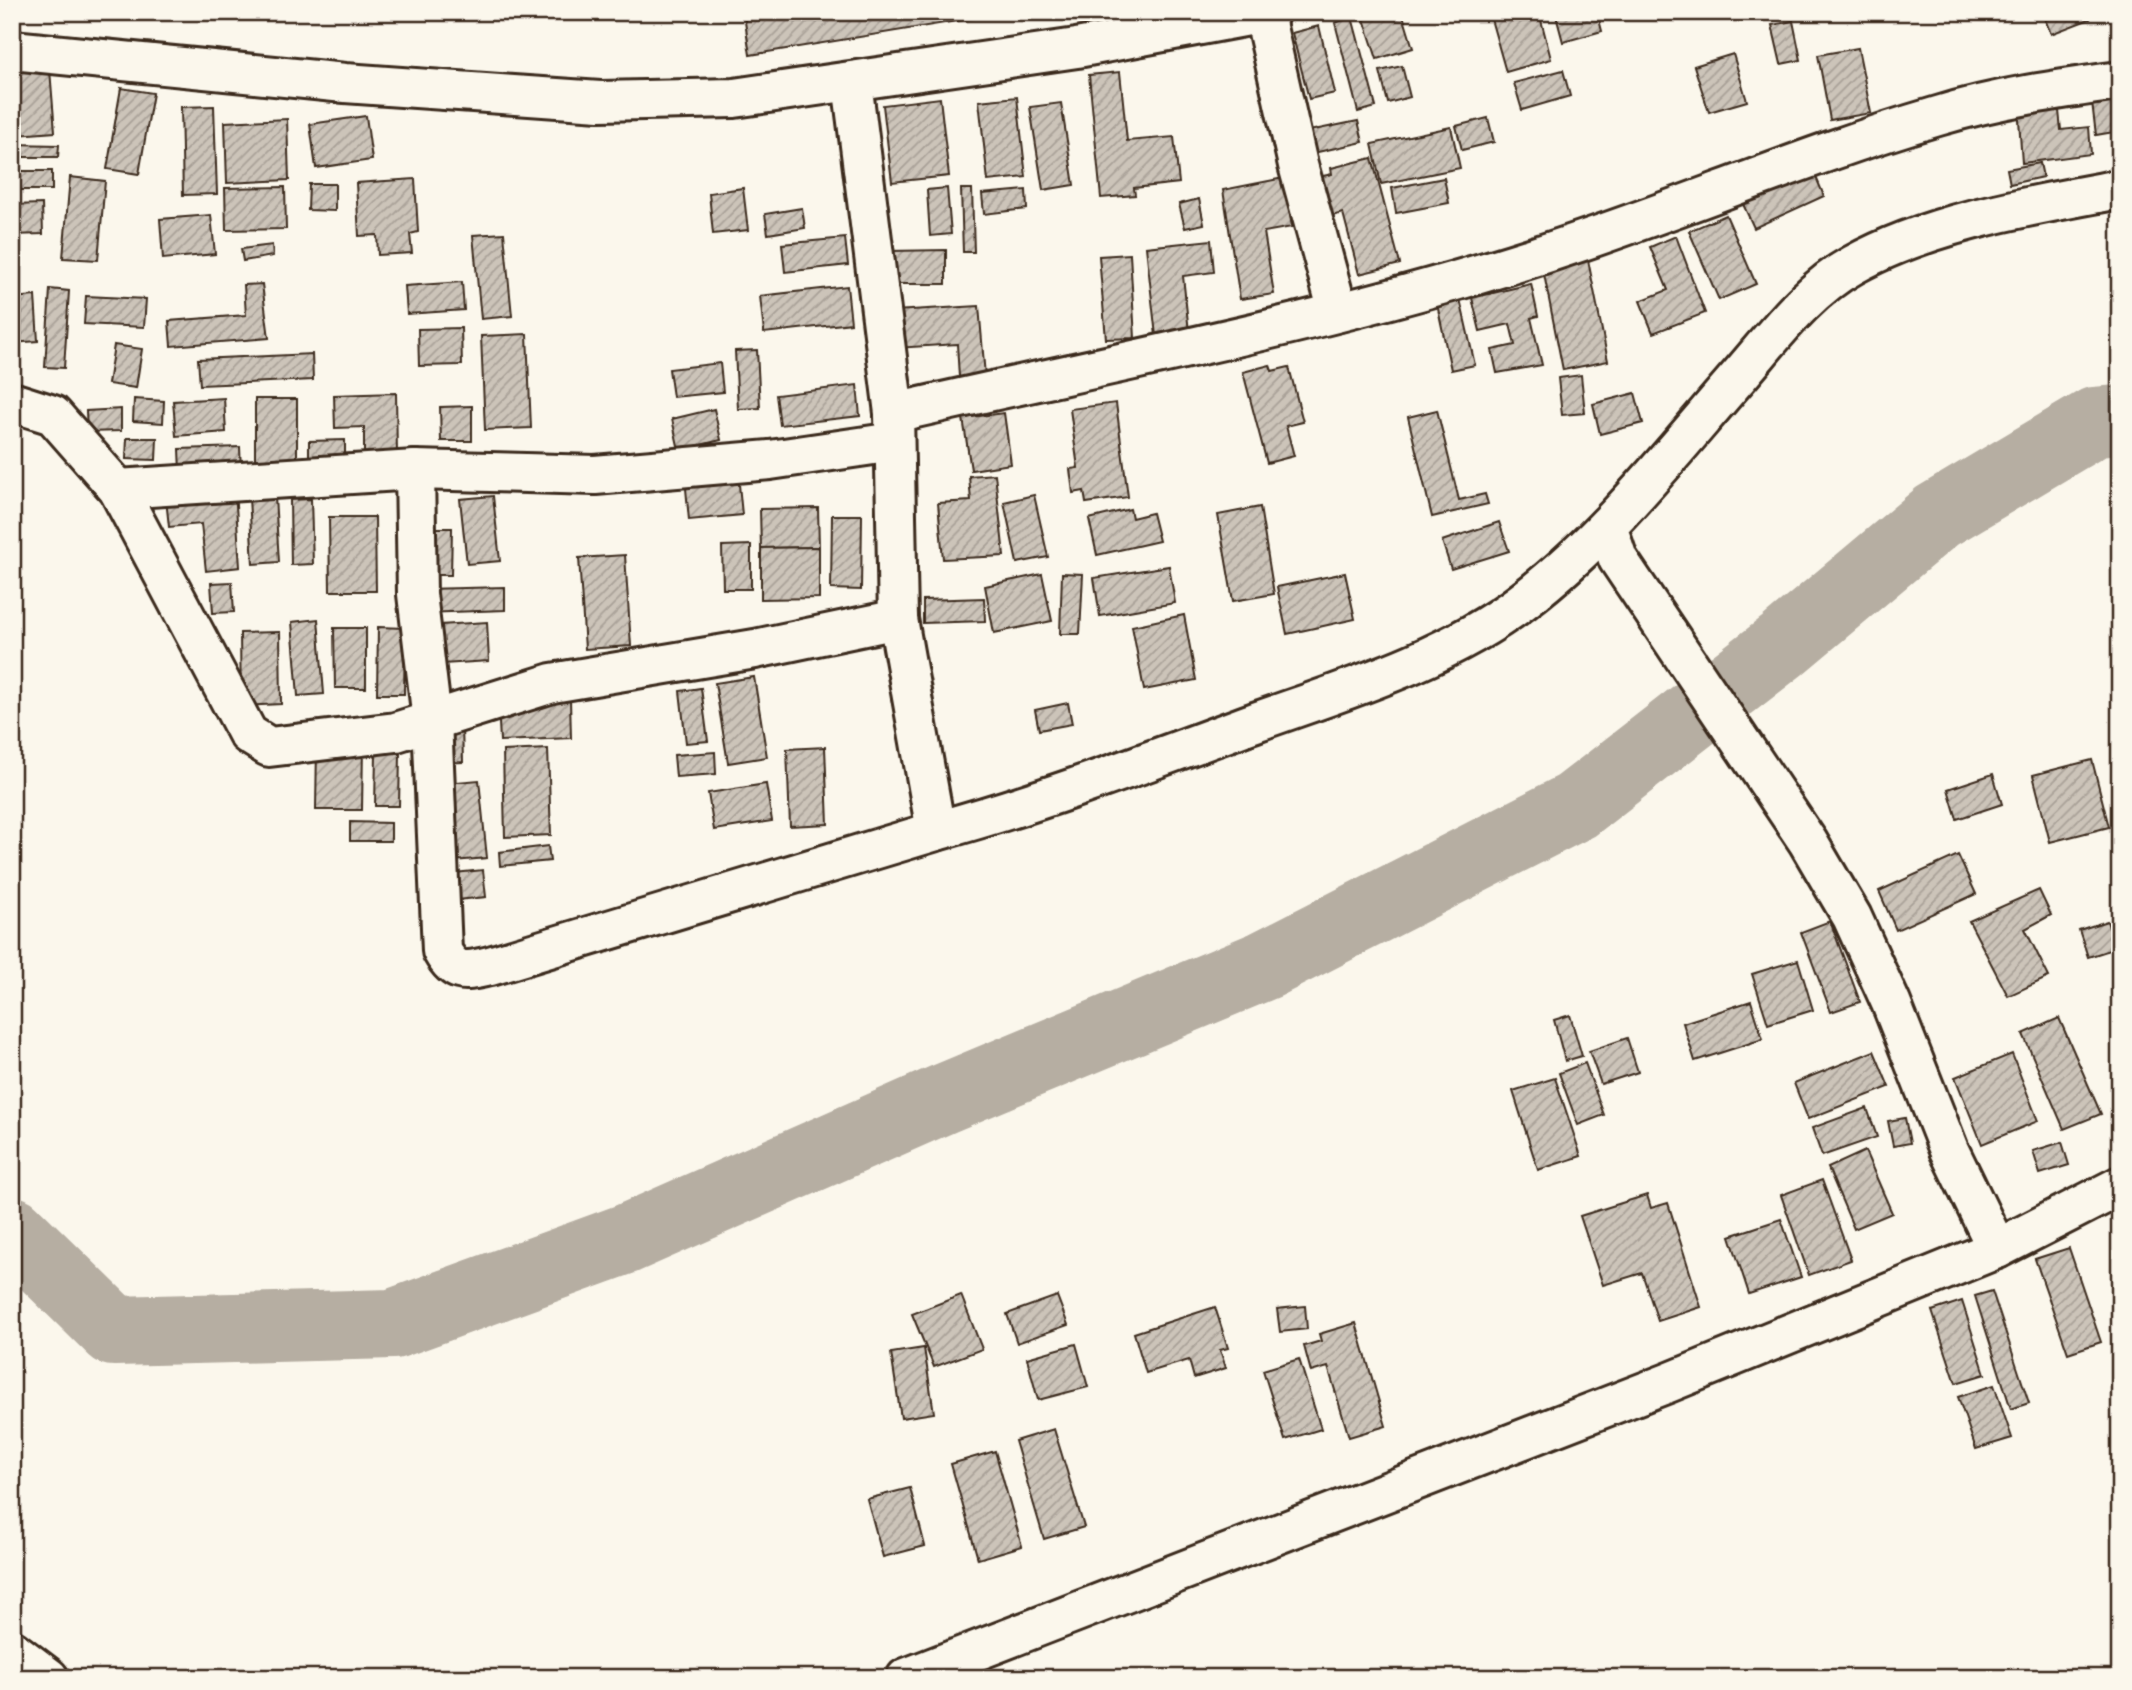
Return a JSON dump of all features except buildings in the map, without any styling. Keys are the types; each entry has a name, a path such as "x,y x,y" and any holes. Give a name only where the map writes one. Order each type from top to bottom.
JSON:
{"street":[{"path":"12,50 345,83 600,101 734,98 1077,48 1267,13 1298,165 1338,312"},
{"path":"118,489 415,470 594,475 770,460 1338,312 1532,258 1733,189 1836,148 1941,115 2064,88 2120,81"},
{"path":"852,82 894,427 898,619 936,831"},
{"path":"415,470 417,594 432,720 442,951 450,965 463,971 1022,807 1450,647 1521,603 1568,565 1613,542 1791,317 1840,273 1886,249 1950,228 2041,204 2120,189"},
{"path":"12,402 53,415 118,489 253,739 270,747 396,732 552,683 755,649 898,619"},
{"path":"1613,542 1808,842 1852,916 1891,1003 1949,1150 1997,1249"},
{"path":"906,1678 1668,1382 1997,1249 2120,1186"},
{"path":"12,1650 49,1678"}],"waterway":[{"path":"12,1231 114,1331 393,1324 626,1239 943,1099 1265,965 1576,806 1782,646 1937,516 2095,422 2120,420"}]}
